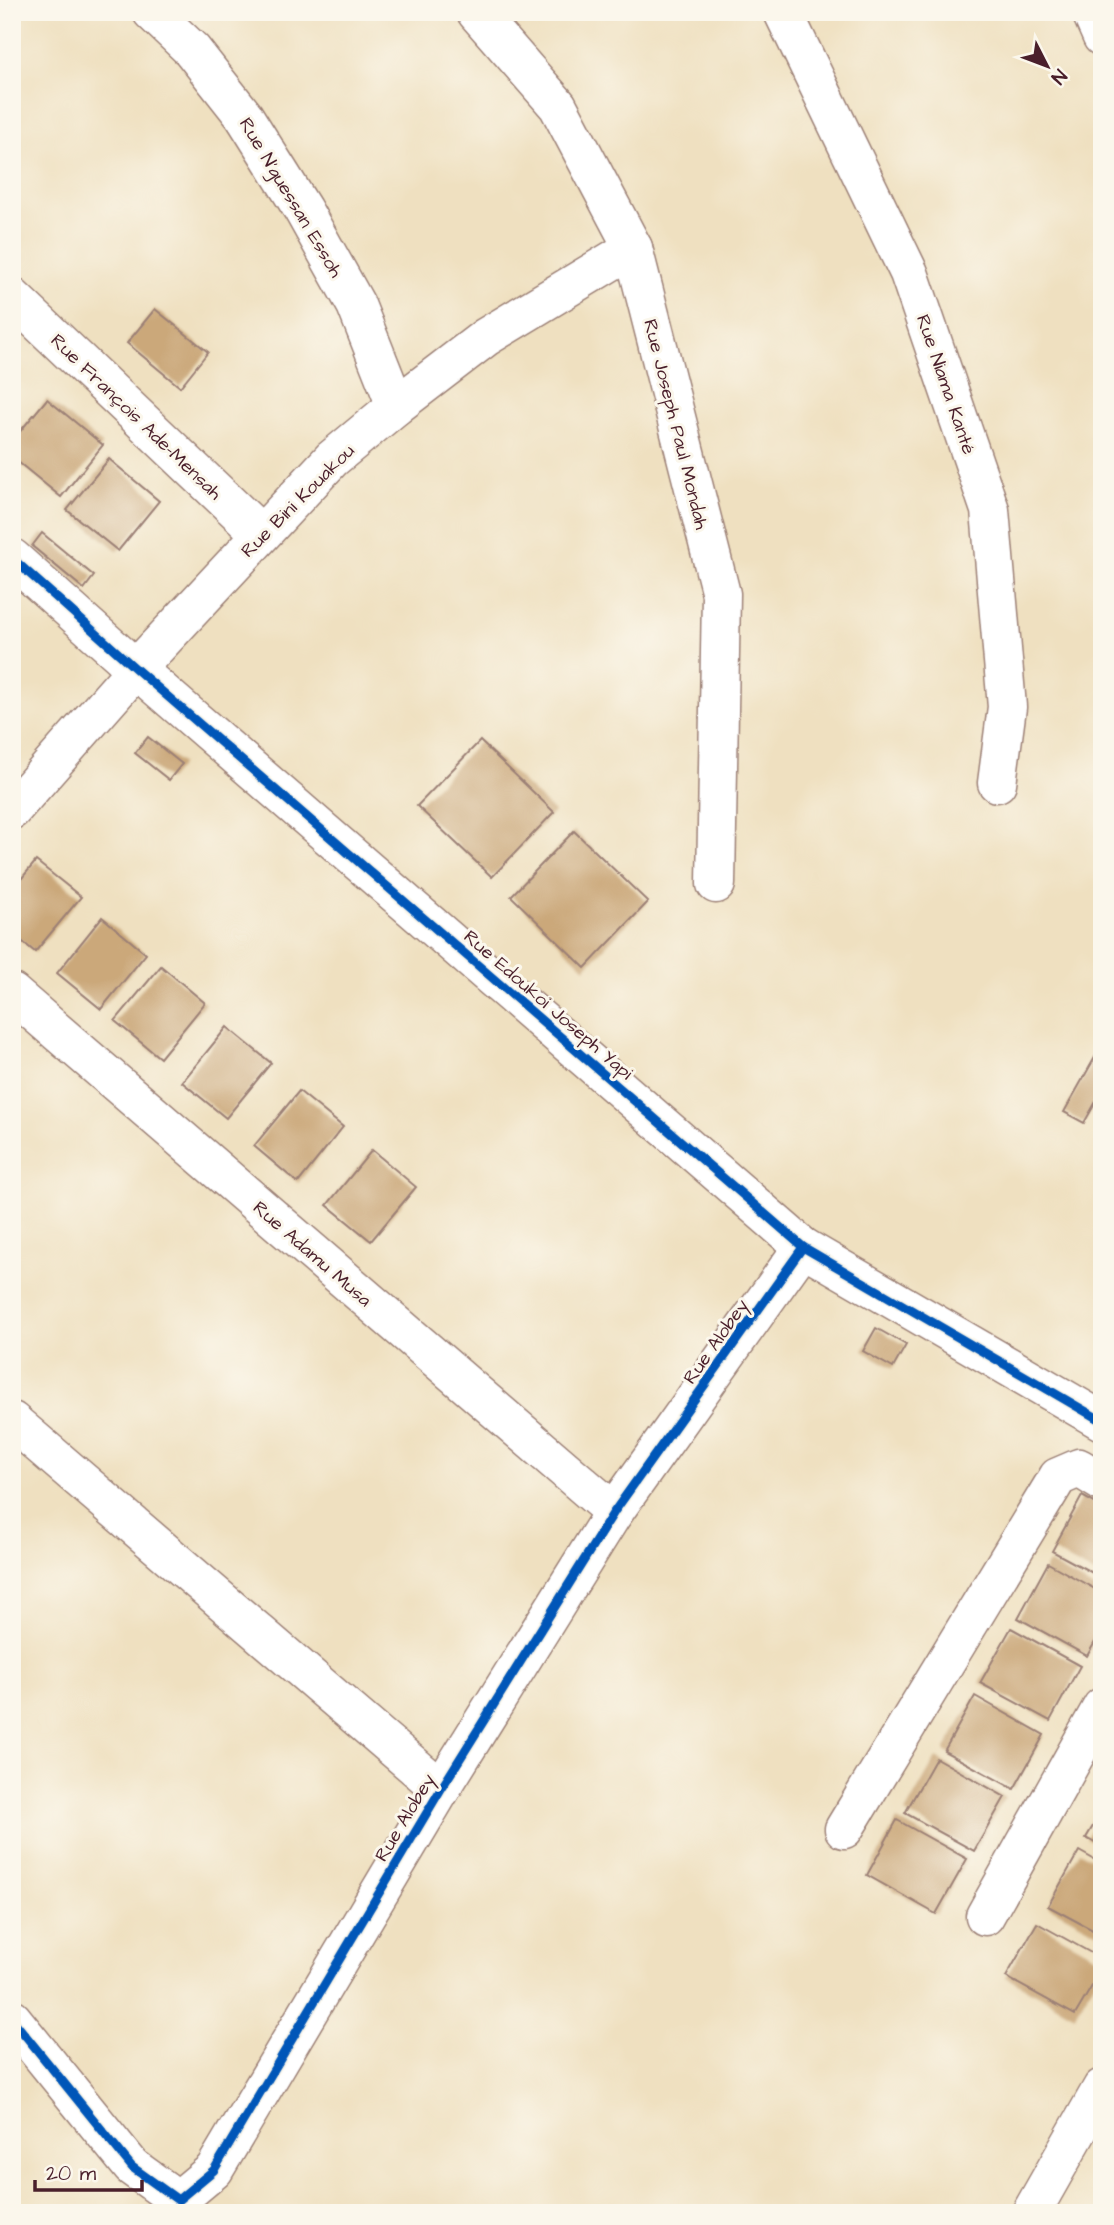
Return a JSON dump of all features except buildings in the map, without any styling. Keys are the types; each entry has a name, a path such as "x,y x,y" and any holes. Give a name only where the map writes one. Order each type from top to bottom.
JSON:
{"street":[{"name":"Rue N'guessan Essoh","path":"152,12 192,50 244,116 303,210 356,305 396,406"},
{"name":"Rue Joseph Paul Mondah","path":"476,12 558,106 633,248 721,594 716,884"},
{"name":"Rue Niama Kanté","path":"783,12 909,273 990,510 1007,707 997,783"},
{"path":"1091,12 1102,37"},
{"name":"Rue Bini Kouakou","path":"12,810 135,669 332,459 486,337 633,248"},
{"name":"Rue François Ade-Mensah","path":"12,297 261,534"},
{"name":"Rue Edoukoi Joseph Yapi","path":"12,558 135,669 803,1247 1102,1421"},
{"name":"Rue Adamu Musa","path":"12,993 614,1512"},
{"name":"Rue Alobey","path":"12,2019 132,2167 178,2200 214,2170 441,1789 614,1512 803,1247"},
{"path":"12,1421 441,1789"},
{"path":"844,1829 1058,1476 1079,1468 1102,1482"},
{"path":"985,1916 1102,1707"},
{"path":"1031,2213 1102,2088"}],"cycle path":[{"path":"12,558 136,669 803,1247 1102,1421"},
{"path":"12,2019 132,2167 178,2200 214,2170 441,1789 614,1512 803,1247"}]}
